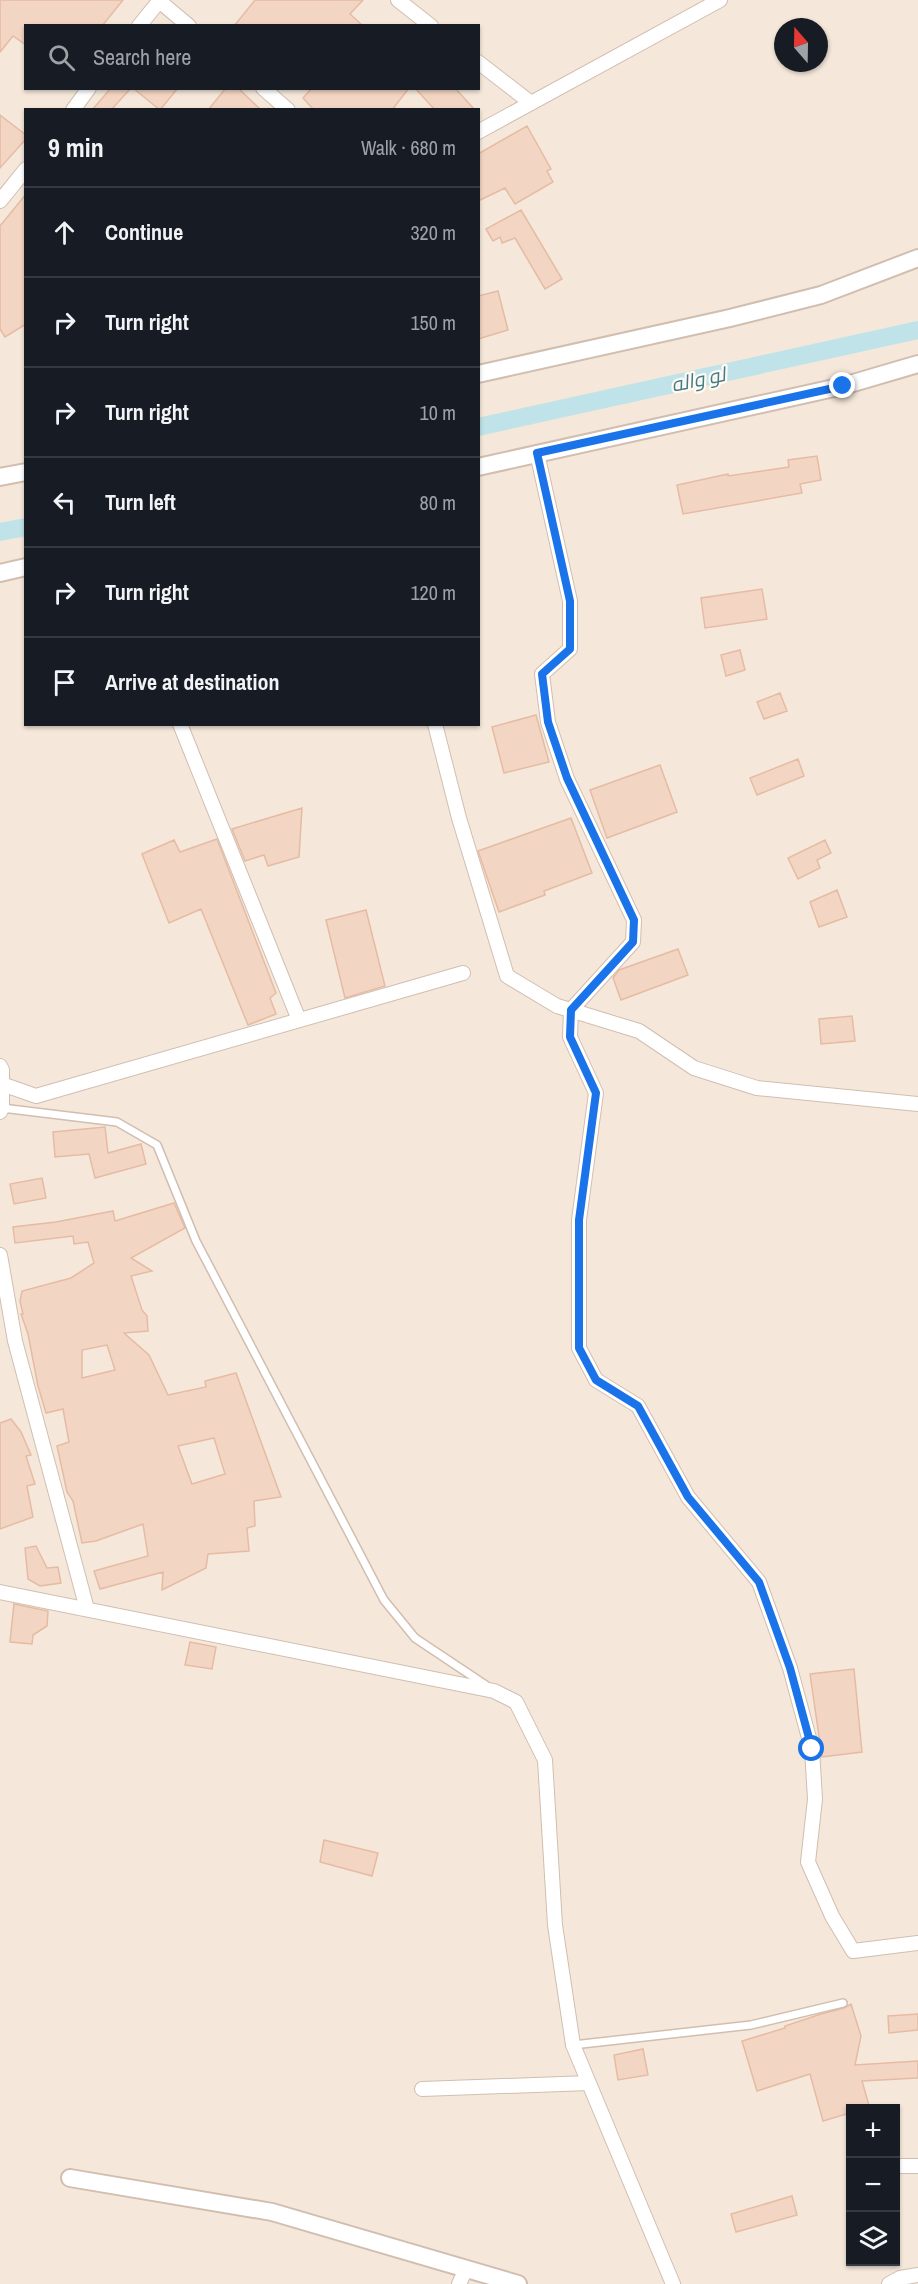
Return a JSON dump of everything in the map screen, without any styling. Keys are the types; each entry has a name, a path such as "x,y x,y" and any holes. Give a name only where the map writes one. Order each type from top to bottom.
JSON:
{"street":[{"path":"141,24 159,0 187,24"},
{"path":"398,0 428,24"},
{"path":"480,131 699,4 720,0"},
{"path":"480,64 531,103"},
{"path":"74,108 88,90"},
{"path":"266,90 286,108"},
{"path":"0,201 24,171"},
{"path":"480,374 821,295 918,258"},
{"path":"480,466 843,386 918,364"},
{"path":"537,453 570,601 570,649 542,674 548,722 567,778 634,920 633,942 571,1010 570,1037 596,1093 579,1220 579,1348 596,1380 638,1406 688,1497 759,1582 790,1668 812,1749 815,1799 808,1862 832,1916 853,1951 918,1943"},
{"path":"0,477 24,472"},
{"path":"0,573 24,567"},
{"path":"181,726 299,1020"},
{"path":"436,726 459,818 507,976 557,1006 639,1030 694,1068 757,1088 918,1104"},
{"path":"2,1084 36,1096 463,973"},
{"path":"0,1066 2,1070 1,1110"},
{"path":"0,1255 15,1341 87,1609"},
{"path":"0,1592 494,1690 516,1702 545,1761 555,1925 573,2046 673,2284"},
{"path":"422,2089 589,2083"},
{"path":"900,2166 918,2166"},
{"path":"70,2178 272,2212 463,2277 518,2284"},
{"path":"889,2284 900,2278 918,2275"}],"lane":[{"path":"1,1110 117,1122 157,1145 196,1241 384,1600 415,1638 494,1690"},
{"path":"573,2046 751,2025 843,2003"}],"shaded area":[{"path":"0,0 918,0 918,2284 0,2284"}],"building":[{"path":"0,0 123,0 104,24 24,24 24,44 13,36 0,52"},
{"path":"255,0 363,0 350,14 361,24 236,24"},
{"path":"109,90 129,90 113,108 94,108"},
{"path":"135,90 176,90 162,108 158,108"},
{"path":"224,90 240,90 259,108 210,108"},
{"path":"310,90 407,90 394,108 312,108 303,98"},
{"path":"417,90 457,90 473,108 433,108"},
{"path":"0,115 24,133 24,141 0,168"},
{"path":"527,126 551,169 547,171 553,182 515,204 505,188 480,200 480,153"},
{"path":"24,196 24,325 5,337 0,329 0,226"},
{"path":"521,210 562,279 545,289 515,238 502,243 500,237 493,241 486,229"},
{"path":"498,291 508,330 480,338 480,296"},
{"path":"817,456 821,480 800,484 802,493 683,514 677,485 728,474 728,476 789,467 788,460"},
{"path":"762,589 767,619 705,628 701,598"},
{"path":"740,650 745,670 726,676 721,655"},
{"path":"780,693 787,711 764,719 757,702"},
{"path":"536,715 549,762 504,773 492,727"},
{"path":"798,759 804,776 757,795 750,778"},
{"path":"660,765 677,812 607,838 590,790"},
{"path":"302,808 299,857 268,866 264,855 245,861 232,829"},
{"path":"571,818 592,873 544,891 545,895 499,912 478,851"},
{"path":"217,839 276,993 270,998 276,1014 248,1025 201,909 169,923 142,854 174,840 180,852"},
{"path":"825,840 831,853 817,860 820,868 798,879 788,858"},
{"path":"837,890 847,917 819,927 810,902"},
{"path":"366,910 385,986 345,998 326,920"},
{"path":"678,949 688,975 621,1000 613,978 619,970"},
{"path":"852,1016 855,1041 821,1044 819,1019"},
{"path":"105,1127 108,1153 141,1144 146,1164 95,1178 89,1154 55,1157 53,1132"},
{"path":"42,1178 46,1198 14,1204 10,1184"},
{"path":"174,1203 185,1228 131,1258 152,1271 131,1276 142,1310 147,1316 148,1331 124,1333 149,1355 168,1395 206,1387 205,1381 236,1373 281,1497 254,1501 255,1526 247,1528 249,1551 208,1554 206,1568 162,1590 163,1572 100,1589 94,1571 148,1556 143,1524 96,1541 82,1543 57,1446 69,1442 63,1409 46,1413 38,1386 28,1334 21,1314 23,1314 20,1301 22,1291 71,1278 94,1263 88,1242 74,1244 73,1236 15,1243 13,1227 56,1222 113,1211 115,1221","holes":["107,1345 115,1370 82,1378 82,1350","214,1438 225,1474 192,1484 178,1446"]},
{"path":"11,1419 21,1432 31,1455 26,1456 35,1484 27,1486 33,1517 0,1529 0,1423"},
{"path":"36,1546 47,1568 58,1567 61,1583 40,1586 28,1579 25,1548"},
{"path":"14,1604 48,1611 47,1626 33,1635 32,1644 10,1642"},
{"path":"190,1642 216,1647 212,1669 185,1665"},
{"path":"854,1669 862,1752 822,1757 810,1674"},
{"path":"324,1840 378,1853 372,1876 320,1862"},
{"path":"851,2004 861,2036 855,2065 918,2061 918,2078 862,2081 869,2104 846,2104 846,2114 823,2121 810,2074 757,2091 742,2041"},
{"path":"918,2014 918,2030 889,2033 888,2016"},
{"path":"643,2049 648,2075 618,2080 614,2055"},
{"path":"792,2196 797,2215 736,2232 731,2214"}],"waterway":[{"name":"لو واله","path":"480,427 918,330"},
{"name":"لو واله","path":"0,532 24,527"}],"route":[{"path":"812,1749 790,1668 759,1582 688,1497 638,1406 596,1380 579,1348 579,1220 596,1093 570,1037 571,1010 633,942 634,920 567,778 548,722 542,674 570,649 570,601 537,453 843,386"}]}
